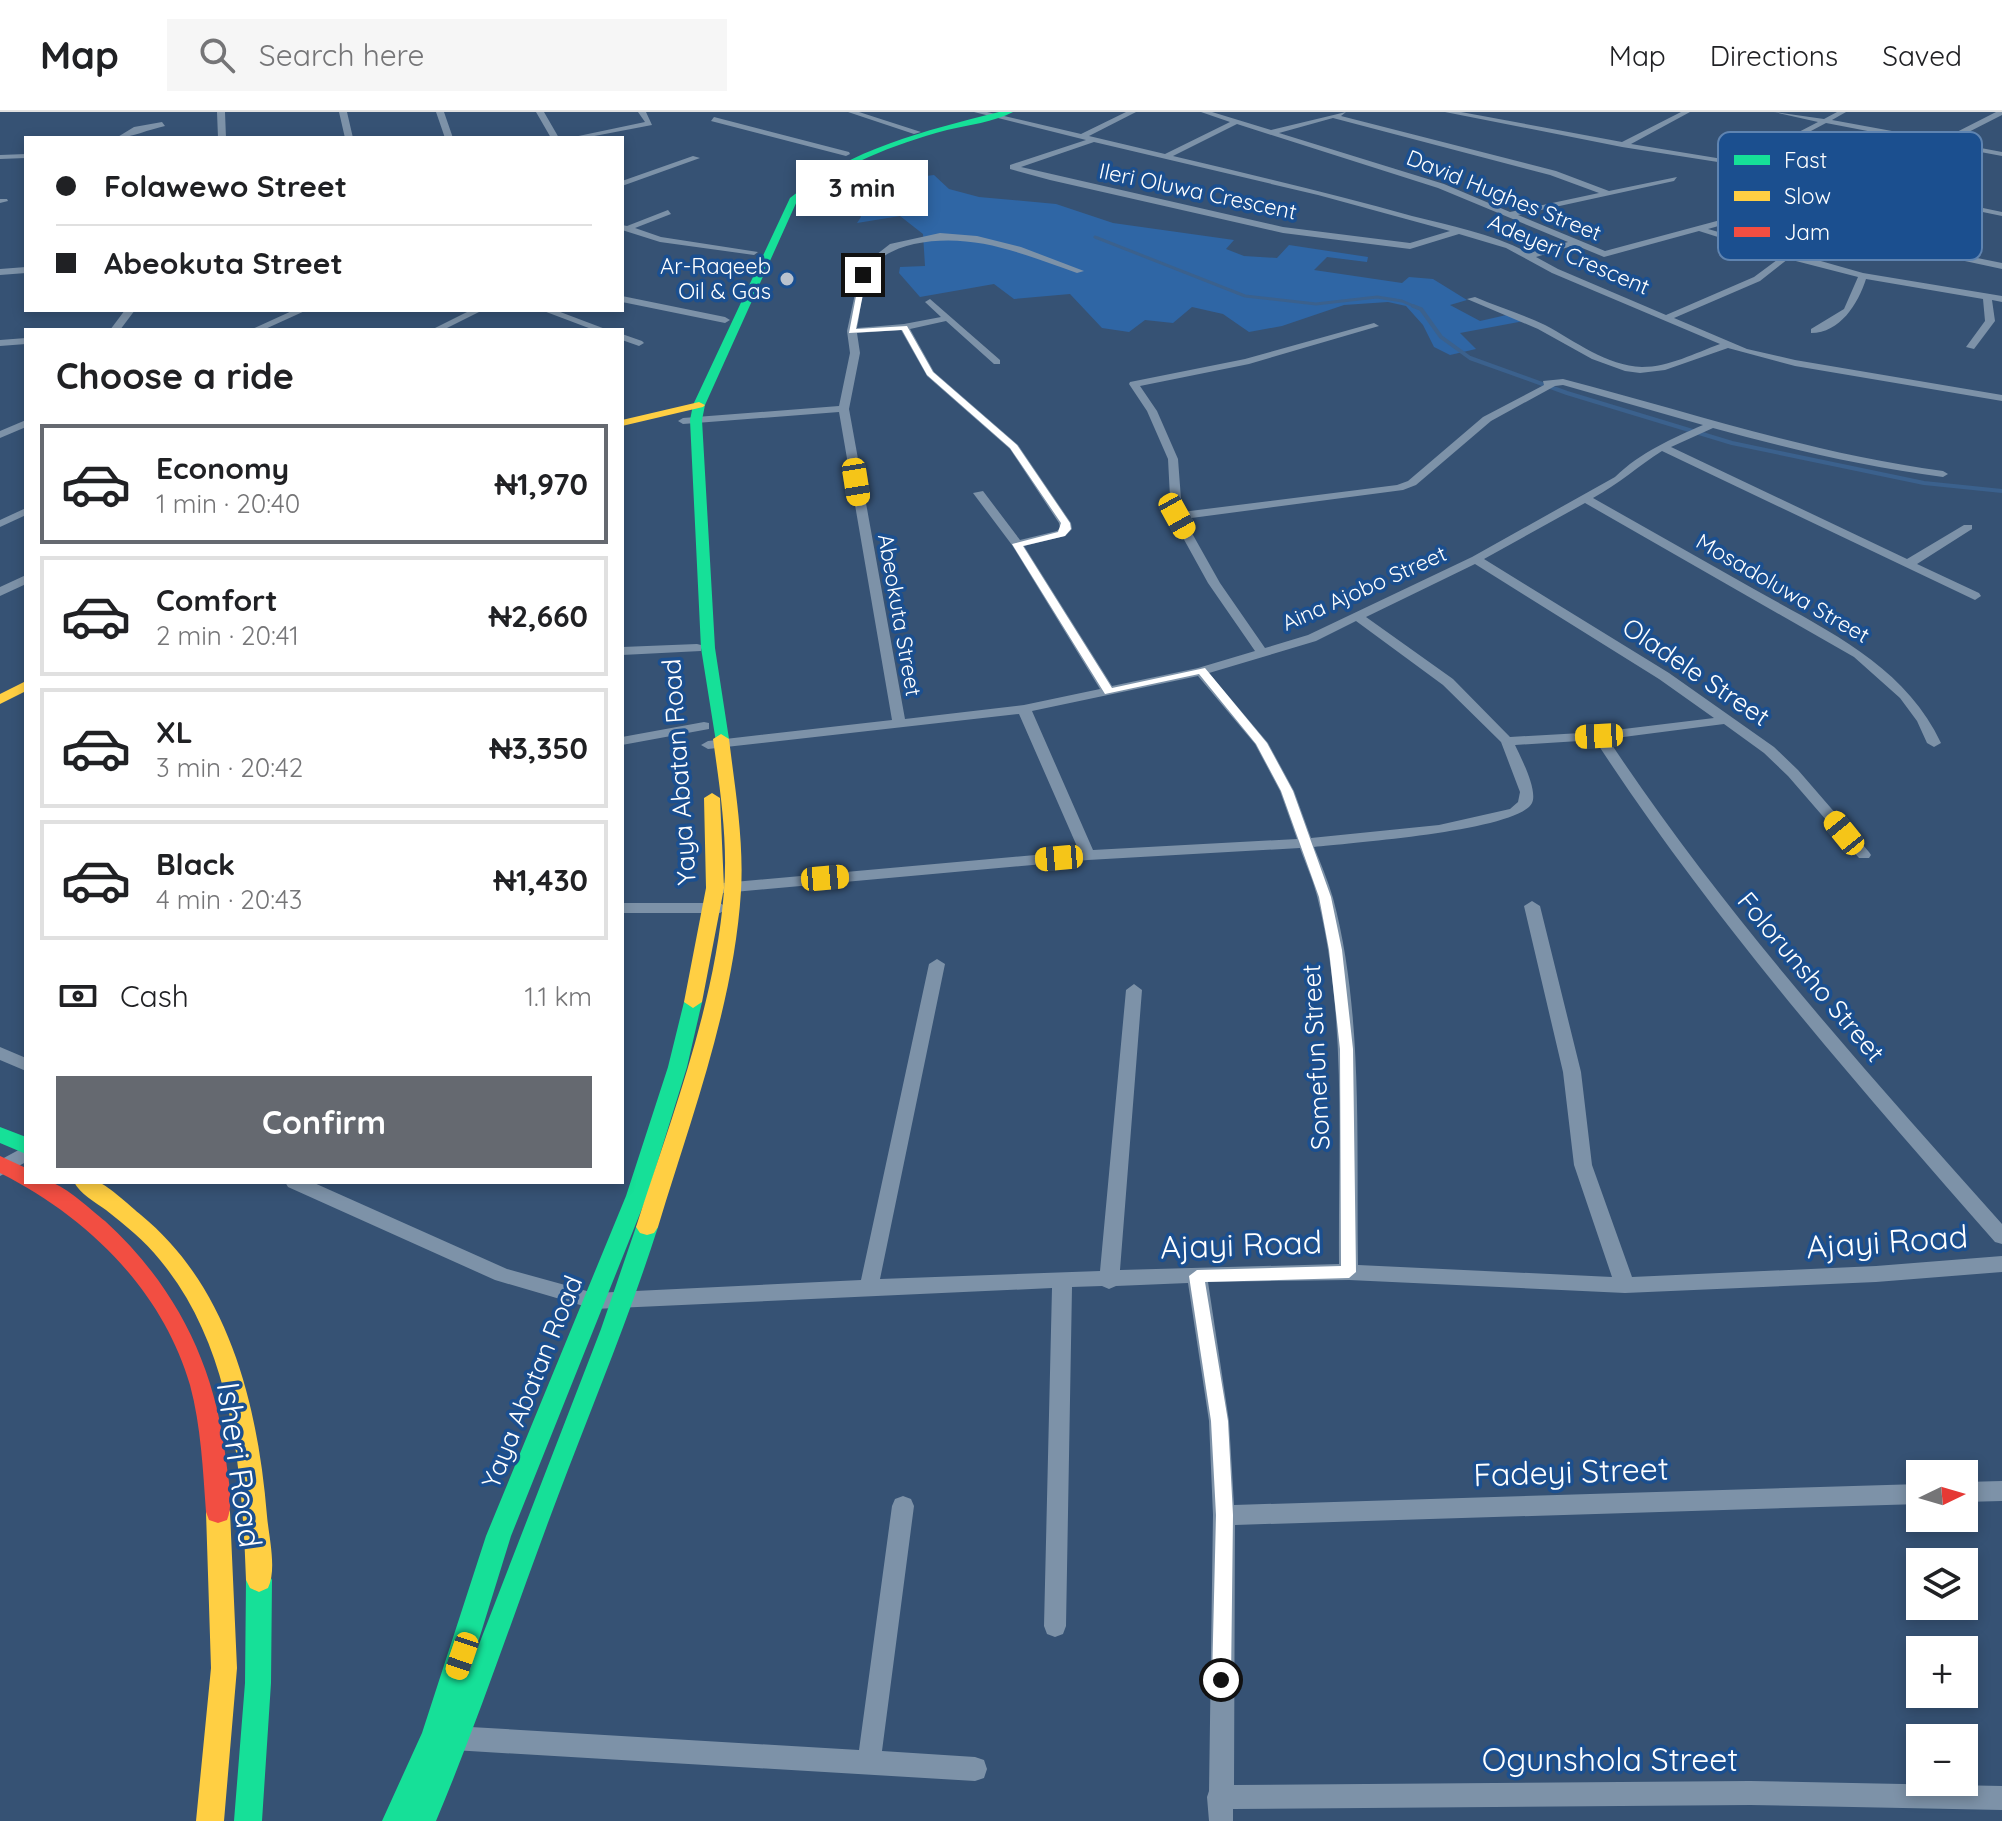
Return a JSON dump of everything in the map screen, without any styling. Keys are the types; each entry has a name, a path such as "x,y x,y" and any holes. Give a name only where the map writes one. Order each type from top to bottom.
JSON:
{"main road":[{"name":"Yaya Abatan Road","path":"715,744 704,726 687,440 691,413 754,252 795,183 817,168 846,154 992,113"},
{"name":"Yaya Abatan Road","path":"396,1821 446,1736 625,1300 705,1038 724,888 691,413 793,200 806,184 846,159 992,113"},
{"path":"624,423 691,413"},
{"path":"0,700 24,686"},
{"name":"Yaya Abatan Road","path":"422,1821 507,1512 594,1301 661,1126 722,908"},
{"path":"0,1134 24,1145"},
{"path":"2,1167 24,1176"},
{"name":"Isheri Road","path":"39,1184 62,1196 116,1241 161,1298 197,1374 212,1445 224,1579 223,1695 210,1821"},
{"name":"Isheri Road","path":"87,1184 140,1225 178,1266 205,1314 234,1380 253,1501 259,1583 260,1685 248,1821"}],"street":[{"path":"221,112 222,136"},
{"path":"343,112 349,136"},
{"path":"440,112 448,136"},
{"path":"540,112 554,136"},
{"path":"584,136 649,123 642,112"},
{"path":"852,112 917,132"},
{"path":"1081,137 1132,112"},
{"name":"David Hughes Street","path":"1205,112 1441,186 1608,254 1718,224"},
{"path":"1269,133 1345,112"},
{"path":"1449,112 1718,161"},
{"path":"1622,145 1686,112"},
{"path":"1778,112 1884,132"},
{"path":"1805,132 1842,112"},
{"path":"1963,132 2002,112"},
{"name":"Adeyeri Crescent","path":"992,113 1509,246 1555,271 1668,317 1727,345 1795,363 2002,398"},
{"path":"1334,116 1553,173 1608,193"},
{"path":"1513,123 1525,118"},
{"path":"714,119 846,154"},
{"path":"1167,156 1236,122"},
{"path":"124,136 137,129 162,124"},
{"name":"Ileri Oluwa Crescent","path":"1094,140 1013,167 1283,230 1410,246 1459,231"},
{"path":"1982,150 2002,154"},
{"path":"624,183 696,158"},
{"path":"1511,214 1674,179"},
{"path":"1982,210 2002,214"},
{"path":"624,228 668,212"},
{"path":"624,228 660,239 754,252"},
{"path":"1699,228 1718,234"},
{"name":"Abeokuta Street","path":"899,722 844,409 855,353 852,331 863,275 870,264 893,246 940,236 977,239 1018,249 1080,271"},
{"path":"1530,256 1576,242"},
{"path":"1668,317 1757,279 1782,260"},
{"path":"1802,260 1863,276 2002,299"},
{"path":"1974,260 2002,266"},
{"path":"0,272 24,270"},
{"path":"1814,331 1852,308 1863,276"},
{"path":"1971,347 1990,321 1987,296"},
{"path":"624,299 725,320"},
{"path":"1472,299 1541,327 1566,344 1606,361 1640,369 1659,369 1727,345"},
{"path":"930,302 997,362"},
{"path":"260,328 297,312"},
{"path":"440,328 474,312"},
{"path":"552,312 597,328"},
{"path":"852,331 904,327 948,318"},
{"path":"1262,652 1214,583 1177,516 1173,459 1152,411 1134,384 1246,362 1374,326"},
{"path":"904,327 930,374 1014,447 1065,523 1066,529 1061,534 1017,544"},
{"path":"624,338 639,343"},
{"path":"0,343 24,341"},
{"path":"1177,516 1399,488 1412,483 1487,419 1549,384 1563,382 1708,428 1834,456 1943,474"},
{"path":"691,413 844,409"},
{"path":"0,435 24,424"},
{"name":"Aina Ajobo Street","path":"715,744 1024,709 1201,671 1312,638 1476,559 1619,479 1637,462 1662,447 1708,428"},
{"path":"1662,447 1975,596"},
{"path":"979,493 1017,544 1109,692"},
{"name":"Mosadoluwa Street","path":"1585,498 1859,654 1887,675 1905,695 1924,721 1934,743"},
{"path":"0,524 24,512"},
{"path":"1908,564 1968,527"},
{"name":"Oladele Street","path":"1476,559 1664,676 1769,750 1864,855"},
{"path":"0,592 24,580"},
{"path":"724,888 1088,855 1305,843 1439,829 1515,812 1525,803 1527,792 1507,741 1448,682 1358,617"},
{"path":"624,651 697,648"},
{"name":"Somefun Street","path":"1201,671 1261,743 1287,791 1325,897 1346,1049 1349,1272"},
{"path":"1024,709 1088,855"},
{"path":"1507,741 1599,736 1727,720"},
{"path":"624,741 704,726"},
{"name":"Folorunsho Street","path":"1599,736 1645,810 1711,897 1810,1019 2002,1237"},
{"path":"1532,906 1572,1072 1583,1165 1625,1285"},
{"path":"624,908 722,908"},
{"path":"869,1287 937,964"},
{"path":"1109,1281 1134,990"},
{"path":"0,1053 23,1060"},
{"path":"2,1167 24,1154"},
{"name":"Ajayi Road","path":"298,1184 502,1275 594,1301 869,1287 1349,1272 1625,1285 1876,1274 2002,1264"},
{"path":"1197,1276 1219,1421 1224,1515 1220,1809"},
{"path":"1055,1626 1062,1282"},
{"path":"1978,1492 2002,1491"},
{"name":"Fadeyi Street","path":"1224,1515 1906,1494"},
{"path":"869,1762 903,1506"},
{"path":"446,1736 975,1769"},
{"name":"Ogunshola Street","path":"1220,1809 1750,1793 2002,1798"}],"shaded area":[{"path":"908,162 926,176 934,175 949,189 979,197 1056,204 1113,223 1234,240 1226,249 1244,256 1277,258 1289,245 1368,257 1367,262 1327,257 1314,270 1402,283 1409,277 1433,279 1467,300 1450,305 1480,321 1511,314 1524,321 1460,333 1476,349 1450,355 1434,347 1423,325 1406,306 1388,302 1344,305 1282,326 1249,332 1223,314 1192,307 1173,323 1145,320 1129,332 1102,328 1070,294 1014,299 994,284 920,297 899,273 900,267 925,266 923,234 900,216 857,223 861,217 858,199 819,184 847,169 878,176"}],"waterway":[{"path":"1095,237 1245,296 1316,304 1377,297 1402,301 1416,307"},
{"path":"1416,307 1421,309 1441,337 1470,358 1567,393 1732,443 1924,483 2002,491"}],"traffic: fast":[{"path":"721,739 708,648 696,420 699,405 793,200 816,181 867,153 923,134 1009,112"},
{"path":"396,1821 435,1733 498,1536 636,1196 658,1132 693,1002"},
{"path":"0,1134 24,1145"},
{"path":"422,1821 612,1329 647,1227"},
{"path":"248,1821 258,1683 259,1580"}],"traffic: slow":[{"path":"624,423 699,405"},
{"path":"0,700 24,686"},
{"path":"647,1227 707,1030 725,950 733,888 733,846 721,739"},
{"path":"693,1002 715,888 712,798"},
{"path":"87,1184 139,1225 168,1254 193,1288 212,1325 228,1366 248,1452 259,1580"},
{"path":"210,1821 224,1668 218,1512"}],"traffic: jam":[{"path":"0,1164 24,1176"},
{"path":"38,1184 90,1220 115,1243 158,1294 176,1323 190,1353 205,1401 218,1512"}],"place":[{"name":"Ar-Raqeeb Oil & Gas","path":"787,279"}],"route":[{"path":"863,275 852,331 904,327 930,374 1014,447 1065,523 1066,529 1061,534 1017,544 1109,692 1201,671 1220,689 1261,743 1287,791 1325,897 1336,950 1346,1049 1349,1272 1197,1276 1219,1421 1224,1515 1221,1680"}]}
